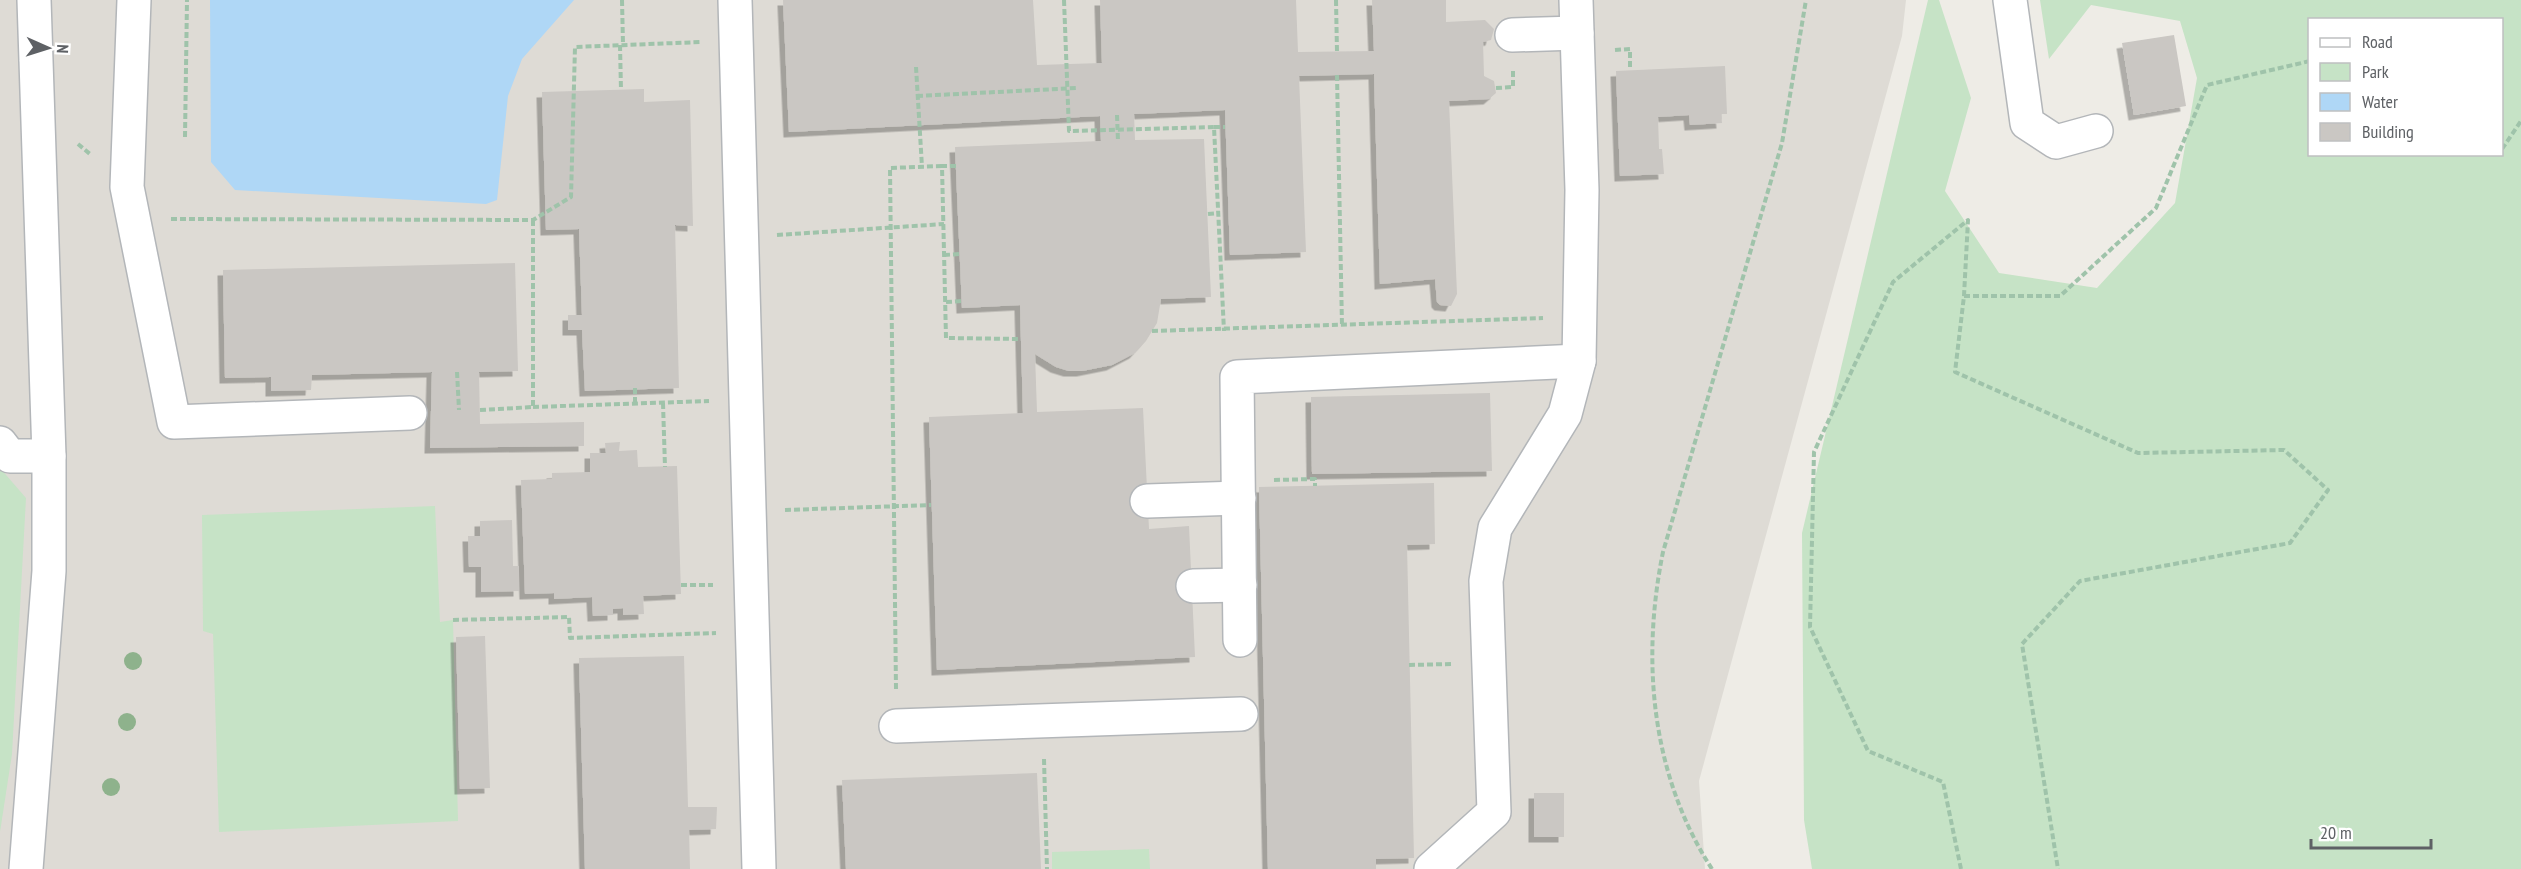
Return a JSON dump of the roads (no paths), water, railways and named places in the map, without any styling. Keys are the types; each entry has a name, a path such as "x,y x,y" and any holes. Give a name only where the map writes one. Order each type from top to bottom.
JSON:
{"lane":[{"path":"26,869 49,571 49,456 34,0"},
{"path":"134,0 130,202 174,422 410,413"},
{"path":"735,0 759,869"},
{"path":"1431,869 1494,812 1486,581 1494,528 1565,414 1579,361 1582,190 1576,0"},
{"path":"2010,0 2027,123 2056,142 2097,131"},
{"path":"1512,35 1577,33"},
{"path":"1240,640 1237,377 1579,361"},
{"path":"0,443 10,456 49,456"},
{"path":"1147,501 1239,490"},
{"path":"1193,586 1240,585"},
{"path":"896,726 1043,720 1150,727 1241,714"}],"water":[{"path":"210,0 574,0 522,59 508,96 497,200 486,204 235,190 211,162"}]}
